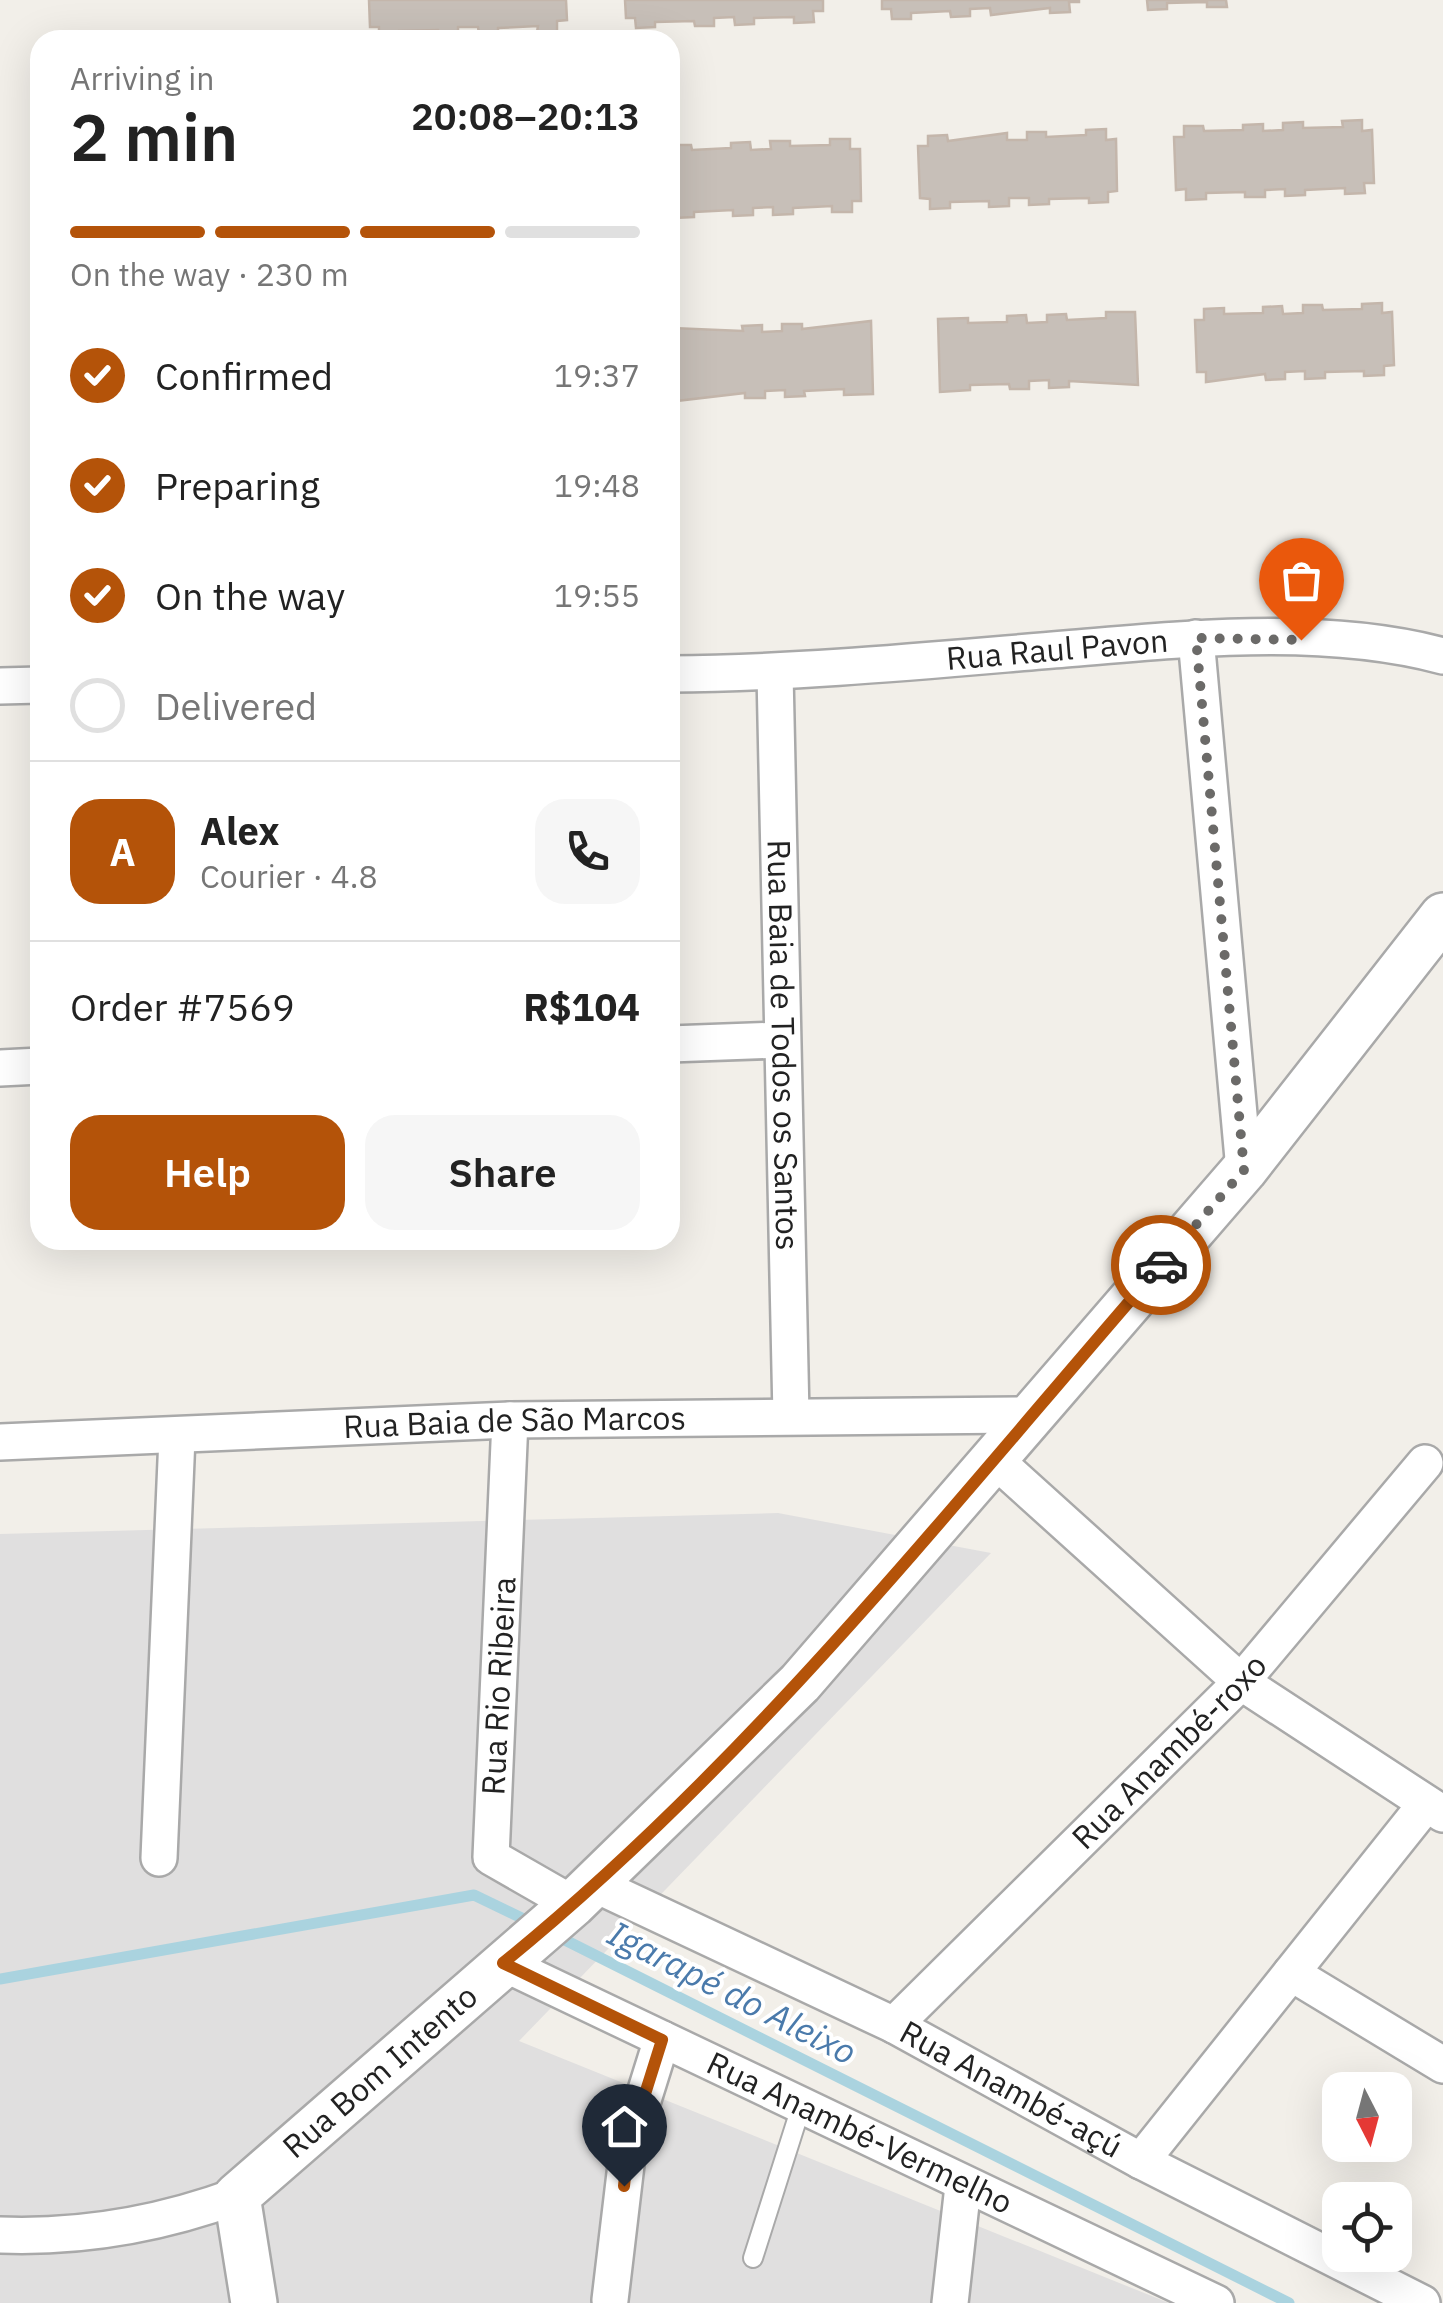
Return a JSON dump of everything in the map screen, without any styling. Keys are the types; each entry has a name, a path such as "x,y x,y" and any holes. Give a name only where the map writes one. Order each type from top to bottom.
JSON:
{"street":[{"name":"Rua Raul Pavon","path":"680,674 775,674 1196,638 1336,640 1443,656"},
{"path":"1196,638 1244,1170"},
{"name":"Rua Baia de Todos os Santos","path":"775,674 792,1416"},
{"path":"0,686 30,685"},
{"name":"Rua Bom Intento","path":"0,2235 112,2230 178,2218 237,2196 576,1902 800,1683 1244,1170 1443,916"},
{"path":"680,1044 781,1040"},
{"path":"0,1068 30,1066"},
{"name":"Rua Baia de São Marcos","path":"0,1442 510,1420 1030,1415"},
{"name":"Rua Rio Ribeira","path":"510,1420 491,1856 576,1902"},
{"path":"159,1858 177,1437"},
{"path":"994,1459 1242,1682 1434,1809 1291,1973 1140,2161"},
{"name":"Rua Anambé-roxo","path":"894,2025 1242,1682 1425,1463"},
{"name":"Rua Anambé-açú","path":"576,1902 894,2025 1140,2161 1422,2303"},
{"name":"Rua Anambé-Vermelho","path":"508,1959 662,2040 1216,2303"},
{"path":"1291,1973 1443,2065"},
{"path":"610,2300 628,2148 662,2040"},
{"path":"950,2303 963,2186"},
{"path":"237,2196 254,2303"}],"lane":[{"path":"753,2258 801,2106"}],"shaded area":[{"path":"778,1513 991,1553 519,2041 1169,2303 0,2303 0,1534"}],"building":[{"path":"369,0 566,0 567,20 557,21 557,30 537,30 538,26 498,30 370,27"},
{"path":"625,0 823,0 823,11 813,11 814,22 794,23 794,17 754,18 754,24 735,25 734,17 714,18 714,26 695,26 694,21 655,22 655,27 636,28 635,18 626,18"},
{"path":"882,0 1079,2 1069,2 1070,12 1050,13 1050,8 991,15 990,8 970,9 970,16 951,17 950,11 911,13 911,19 892,19 891,9 882,9"},
{"path":"1147,0 1226,0 1227,7 1207,7 1207,2 1167,3 1167,9 1148,10"},
{"path":"1362,120 1362,131 1372,130 1374,183 1364,183 1365,193 1345,194 1345,188 1305,190 1305,195 1285,196 1285,189 1265,190 1265,197 1245,197 1245,192 1206,193 1206,199 1186,200 1186,189 1176,190 1174,137 1184,137 1184,126 1203,126 1204,131 1243,130 1243,125 1263,124 1263,131 1283,130 1283,123 1303,122 1303,128 1343,127 1342,121"},
{"path":"1106,129 1106,140 1116,139 1117,191 1108,192 1108,202 1089,203 1089,198 1049,199 1049,204 1029,205 1029,198 1009,198 1009,206 989,207 989,201 950,202 950,208 930,209 930,199 920,198 918,146 928,146 928,136 947,135 948,141 1007,133 1007,140 1027,140 1027,132 1046,132 1046,137 1086,135 1086,130"},
{"path":"830,139 850,139 850,149 860,149 861,201 852,201 852,212 832,212 832,206 793,208 793,214 773,215 773,207 753,208 753,215 733,216 733,210 694,212 694,217 680,218 680,145 691,145 692,150 731,148 731,143 750,142 751,150 771,149 770,141 790,141 790,146 830,145"},
{"path":"1382,303 1382,313 1392,312 1394,365 1384,366 1384,375 1325,372 1325,378 1305,379 1305,371 1285,372 1285,379 1266,380 1265,374 1206,382 1206,372 1197,372 1195,320 1204,320 1204,309 1224,308 1224,314 1263,313 1263,307 1282,306 1283,314 1303,313 1303,305 1322,305 1323,310 1362,309 1362,304"},
{"path":"1106,312 1135,312 1138,385 1069,381 1069,387 1049,388 1049,380 1029,381 1029,389 1010,389 1009,384 970,385 970,390 940,392 938,319 1007,322 1007,316 1026,315 1027,323 1047,322 1047,315 1066,314 1067,320 1106,318"},
{"path":"871,321 873,394 844,395 844,389 804,391 805,396 785,397 785,390 765,391 765,398 745,398 745,393 680,401 680,328 743,331 742,326 762,325 762,332 782,331 782,324 802,324 802,329"}],"waterway":[{"name":"Igarapé do Aleixo","path":"0,1979 474,1895 532,1923"},
{"name":"Igarapé do Aleixo","path":"553,1934 1289,2303"}],"way so far":[{"path":"1161,1265 1244,1170 1196,638 1301,640"}],"route":[{"path":"624,2186 628,2148 662,2040 503,1963 573,1904 800,1683 1161,1265"}]}
